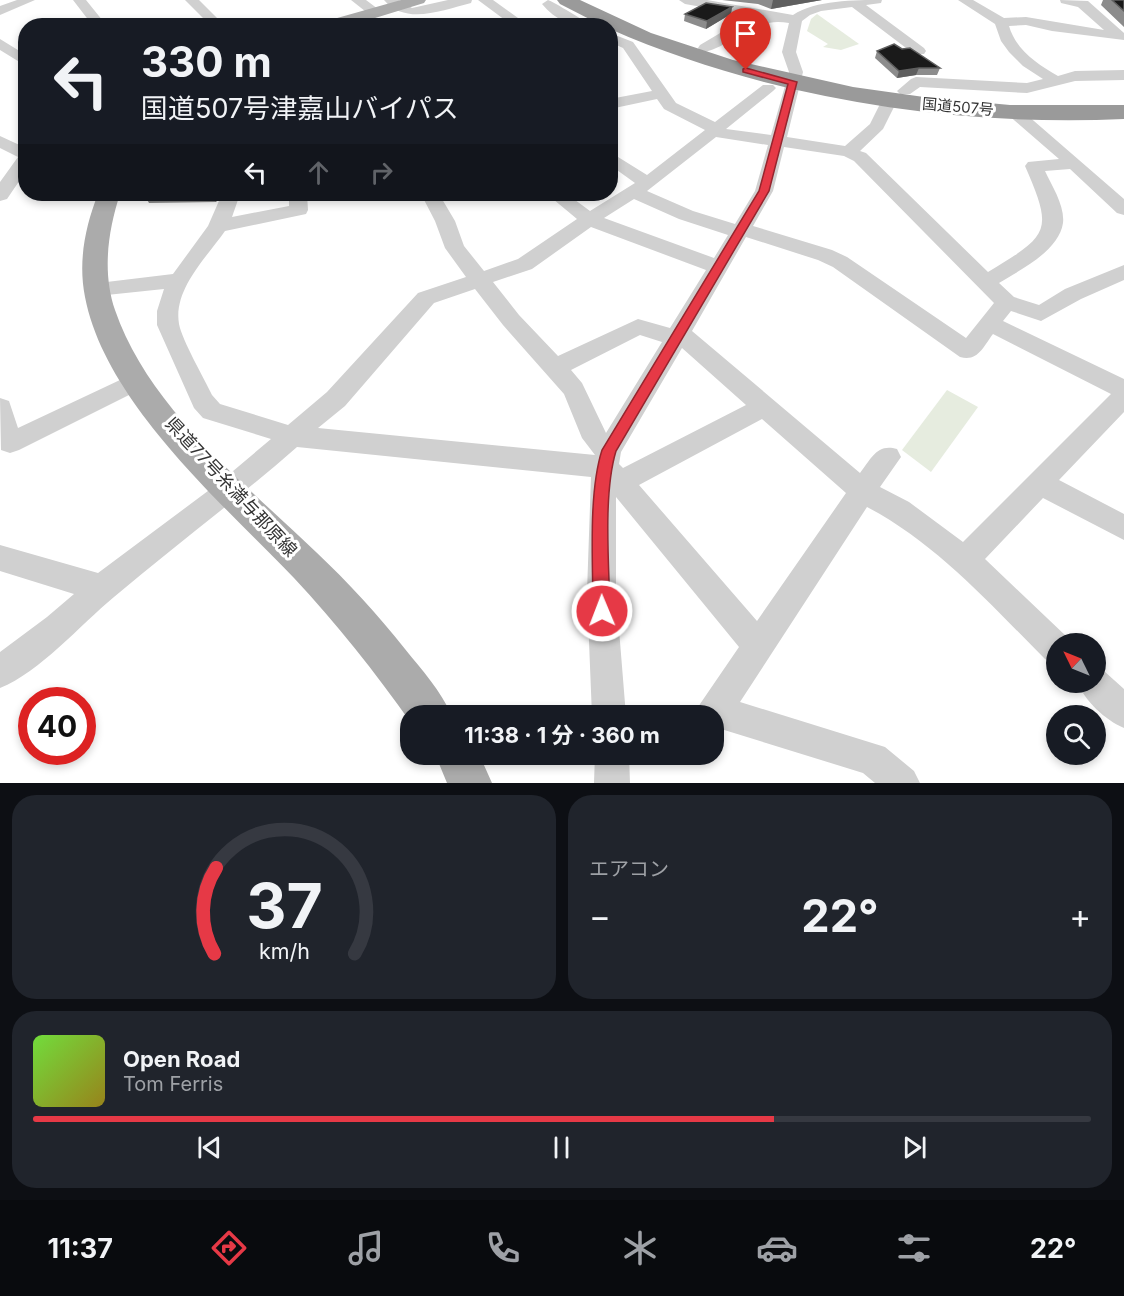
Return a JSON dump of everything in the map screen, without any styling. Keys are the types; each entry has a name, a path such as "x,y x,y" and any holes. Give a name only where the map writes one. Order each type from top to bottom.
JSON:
{"highway":[{"path":"568,4 638,23 705,48 795,77"},
{"path":"568,4 600,18"},
{"path":"618,26 695,56 795,77"},
{"name":"国道507号","path":"795,77 897,95 1013,111 1124,112"},
{"name":"国道507号","path":"897,95 1038,102 1124,102"}],"main road":[{"path":"355,18 394,3 418,0"},
{"name":"県道77号糸満与那原線","path":"107,201 96,244 97,289 106,324 137,381 181,438 350,612 396,666 423,705"},
{"path":"461,765 470,783"}],"street":[{"path":"0,11 29,0"},
{"path":"79,0 94,18"},
{"path":"191,0 210,18"},
{"path":"357,0 375,12"},
{"path":"394,3 406,11 419,12 434,6 466,0"},
{"path":"437,18 486,2 503,0"},
{"path":"685,0 796,20"},
{"path":"608,705 602,633 601,543 611,466 677,336 764,191 795,77 789,52 796,20 799,15 809,10 876,0"},
{"path":"964,0 1001,22 1026,21 1122,38"},
{"path":"1066,0 1083,4 1103,0"},
{"path":"486,2 511,18"},
{"path":"854,2 919,51"},
{"path":"568,4 579,18"},
{"path":"1083,4 1122,38"},
{"path":"705,48 732,32 773,16"},
{"path":"1001,22 1009,44 1028,63 1055,80"},
{"path":"618,42 628,45 670,106 715,131 849,152 860,157 1006,302 1041,313 1073,294 1124,272"},
{"path":"0,43 18,56"},
{"path":"849,152 877,126 897,95 916,82 1027,88 1075,75 1124,75"},
{"path":"0,672 58,628 102,588 229,490 336,399 426,298 525,264 640,188 768,88"},
{"path":"618,102 660,94"},
{"path":"1013,111 1045,136 1073,164 1124,208"},
{"path":"0,141 18,152"},
{"path":"986,282 1041,244 1053,226 1052,211 1034,166 1073,164"},
{"path":"618,165 640,188 686,215 825,255 840,262 968,351 1006,302"},
{"path":"0,195 18,169"},
{"path":"228,201 218,226 180,280 166,313 168,325 203,401 212,411 291,436 611,466 764,407"},
{"path":"218,226 299,210 298,201"},
{"path":"434,201 445,221 455,248 511,320 574,389 595,438 611,466 759,647"},
{"path":"565,201 590,220 718,267"},
{"path":"97,289 180,280"},
{"path":"989,323 1124,390"},
{"path":"555,368 638,327 677,336 862,491 899,510 965,560 1046,638"},
{"path":"0,408 10,443 137,381"},
{"path":"965,560 1124,396"},
{"path":"719,705 862,491 888,456"},
{"path":"1040,483 1124,528"},
{"path":"0,558 102,588"},
{"path":"1105,693 1124,711"},
{"path":"724,716 873,759 902,783"},
{"path":"612,765 612,783"}],"shaded area":[{"path":"817,14 859,44 841,50 823,47 828,44 807,31 811,19"},
{"path":"947,390 978,407 931,472 902,450"}],"building":[{"path":"1112,0 1124,0 1124,11"},
{"path":"706,3 732,7 707,21 685,14"},
{"path":"894,44 902,49 910,48 940,68 899,71 877,51"}],"route":[{"path":"602,611 601,543 604,467 609,450 764,191 793,82 746,70"}]}
